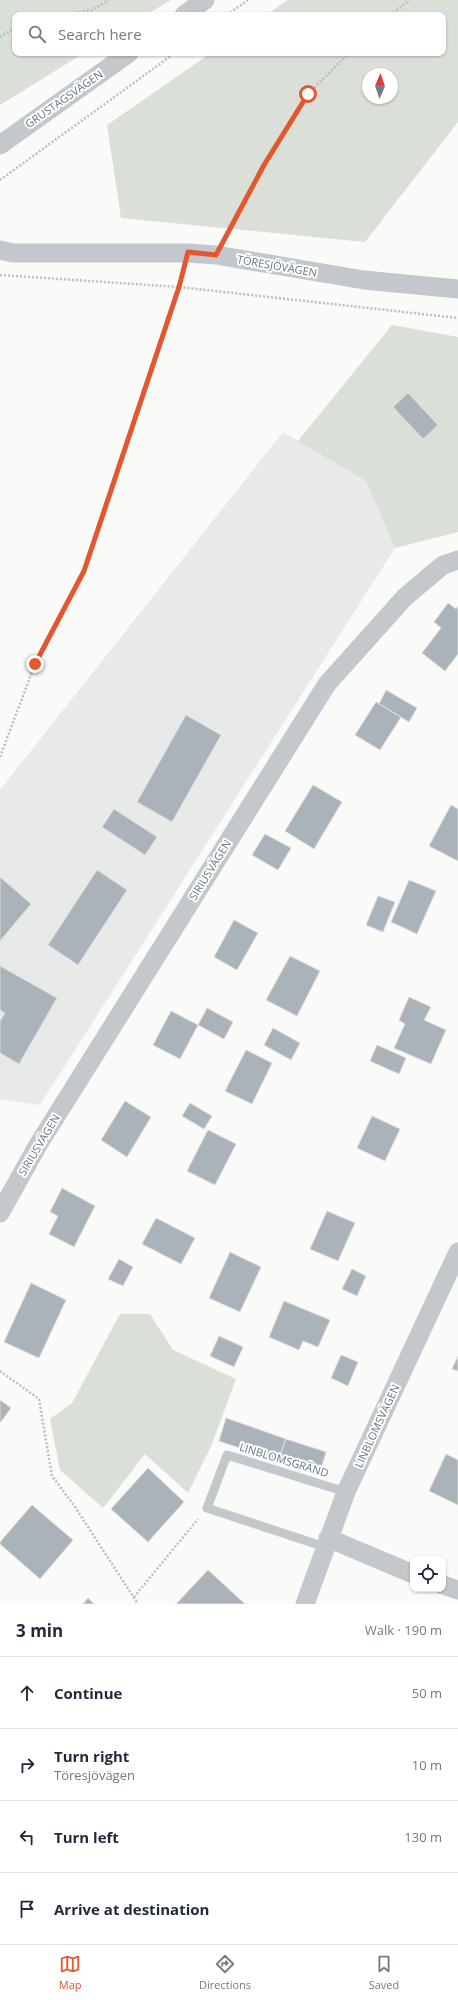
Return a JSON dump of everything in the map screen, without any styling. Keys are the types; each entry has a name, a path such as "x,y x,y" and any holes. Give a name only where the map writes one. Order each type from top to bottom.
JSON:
{"street":[{"path":"188,12 205,0"},
{"name":"GRUSTAGSVÄGEN","path":"0,145 125,56"},
{"name":"TÖRESJÖVÄGEN","path":"0,250 13,252 188,252 216,255 364,280 458,289"},
{"name":"SIRIUSVÄGEN","path":"0,1213 38,1145 327,684 404,597 443,565 458,560"},
{"name":"LINBLOMSVÄGEN","path":"305,1604 346,1492 458,1252"},
{"path":"327,1543 410,1573"},
{"path":"446,1586 458,1590"}],"lane":[{"name":"LINBLOMSGRÄND","path":"207,1508 227,1454 346,1492"},
{"path":"207,1508 327,1543"}],"path":[{"path":"80,12 92,10 109,0"},
{"path":"231,12 248,0"},
{"path":"394,12 410,0"},
{"path":"0,37 12,30"},
{"path":"0,180 171,56"},
{"path":"216,255 264,165 308,94 346,56"},
{"path":"0,757 35,664 84,571 179,287 188,252"},
{"path":"0,275 179,287 458,318"},
{"path":"0,1370 39,1399 52,1476 75,1507 138,1604"},
{"path":"134,1597 207,1508"}],"shaded area":[{"path":"0,0 171,0 151,12 12,12 12,56 79,56 0,105"},
{"path":"288,0 458,0 458,122 365,242 121,218 107,125 207,56 446,56 446,12 270,12"},
{"path":"392,325 458,337 458,532 395,548 366,481 298,441"},
{"path":"283,432 366,481 395,548 40,1105 0,1099 0,790"},
{"path":"120,1314 150,1314 173,1350 236,1379 212,1444 188,1493 145,1454 103,1508 60,1470 50,1419 72,1403"}],"building":[{"path":"408,393 438,425 423,439 393,407"},
{"path":"448,603 456,609 458,606 458,654 445,671 422,653 441,628 434,622"},
{"path":"386,690 417,708 409,722 379,704"},
{"path":"376,702 401,717 380,750 355,735"},
{"path":"186,715 221,735 172,822 137,802"},
{"path":"313,785 342,802 314,849 285,831"},
{"path":"451,805 458,809 458,861 429,846"},
{"path":"114,809 157,837 145,855 102,827"},
{"path":"265,834 291,848 278,870 252,855"},
{"path":"97,870 127,890 78,965 48,945"},
{"path":"0,877 31,904 0,941"},
{"path":"409,880 436,891 417,934 391,922"},
{"path":"378,896 395,902 383,932 366,925"},
{"path":"234,920 258,933 237,970 214,957"},
{"path":"290,956 320,971 297,1016 266,1000"},
{"path":"0,966 57,998 19,1064 0,1053 0,1021 5,1013 0,1010"},
{"path":"409,997 431,1007 424,1020 446,1030 431,1064 394,1048 405,1024 399,1020"},
{"path":"207,1008 233,1022 224,1039 198,1025"},
{"path":"171,1011 198,1025 180,1059 153,1045"},
{"path":"273,1028 300,1043 291,1060 264,1045"},
{"path":"377,1045 406,1058 399,1074 370,1061"},
{"path":"246,1050 272,1063 252,1104 225,1091"},
{"path":"125,1101 151,1117 127,1157 101,1140"},
{"path":"190,1103 212,1116 204,1129 182,1116"},
{"path":"372,1116 400,1129 385,1161 357,1148"},
{"path":"208,1130 236,1144 215,1185 187,1171"},
{"path":"62,1188 95,1206 74,1247 49,1234 58,1216 50,1212"},
{"path":"327,1211 355,1223 338,1261 310,1249"},
{"path":"156,1218 195,1238 181,1264 142,1244"},
{"path":"230,1252 261,1267 240,1312 209,1298"},
{"path":"119,1259 133,1267 123,1286 108,1279"},
{"path":"352,1269 366,1276 357,1296 342,1289"},
{"path":"31,1283 66,1300 39,1358 4,1342"},
{"path":"284,1301 330,1320 318,1347 303,1341 299,1350 269,1337"},
{"path":"219,1336 243,1347 234,1367 210,1356"},
{"path":"341,1355 358,1362 348,1386 331,1378"},
{"path":"458,1356 458,1371 452,1369"},
{"path":"0,1400 11,1408 0,1423"},
{"path":"226,1418 286,1439 278,1461 219,1441"},
{"path":"286,1439 326,1452 319,1475 278,1461"},
{"path":"446,1454 458,1460 458,1505 429,1491"},
{"path":"148,1468 184,1502 148,1542 111,1509"},
{"path":"32,1505 73,1540 40,1579 0,1544 0,1542"},
{"path":"208,1570 245,1604 176,1604"},
{"path":"88,1598 94,1604 83,1604"}],"route":[{"path":"35,664 84,571 179,287 188,252 216,255 264,165 308,94"}]}
